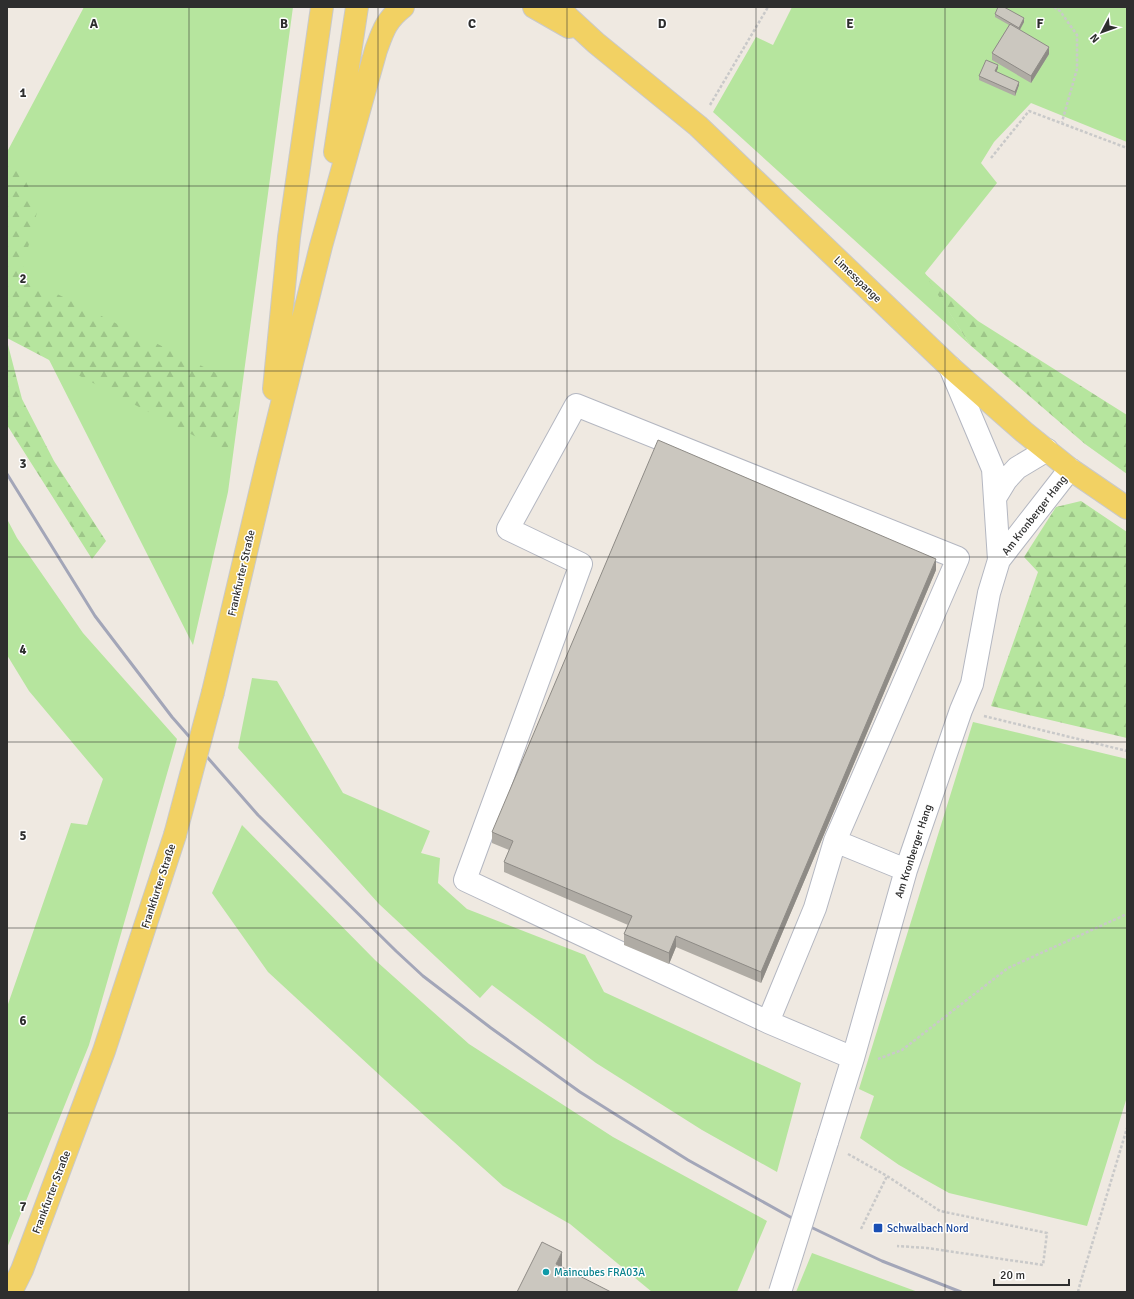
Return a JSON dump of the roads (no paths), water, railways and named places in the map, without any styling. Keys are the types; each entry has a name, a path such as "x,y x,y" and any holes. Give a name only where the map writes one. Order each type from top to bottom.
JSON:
{"main road":[{"path":"266,468 289,237 322,7"},
{"path":"321,246 357,7"},
{"path":"266,468 321,246 376,50 385,26 395,13 403,7"},
{"path":"534,7 596,43"},
{"path":"557,7 596,43"},
{"name":"Limesspange","path":"596,43 698,126 950,367 1024,432 1070,469 1127,508"},
{"name":"Frankfurter Straße","path":"11,1292 22,1270 104,1051 175,835 213,692 266,468"}],"street":[{"name":"Am Kronberger Hang","path":"780,1292 853,1058 906,870 960,710 972,684 989,593 999,560 993,469 950,367"},
{"path":"768,1022 815,908 835,841 958,558 576,405 508,528 581,564 465,880 768,1022 853,1058"},
{"path":"995,498 1006,480 1018,468 1047,450"},
{"name":"Am Kronberger Hang","path":"999,560 1070,469"},
{"path":"835,841 906,870"}],"railway":[{"path":"7,474 95,616 172,717 258,815 423,976 491,1028 580,1092 688,1160 792,1218 882,1261 961,1292"}],"place":[{"name":"Schwalbach Nord","path":"878,1228"},
{"name":"Maincubes FRA03A","path":"546,1272"}]}
